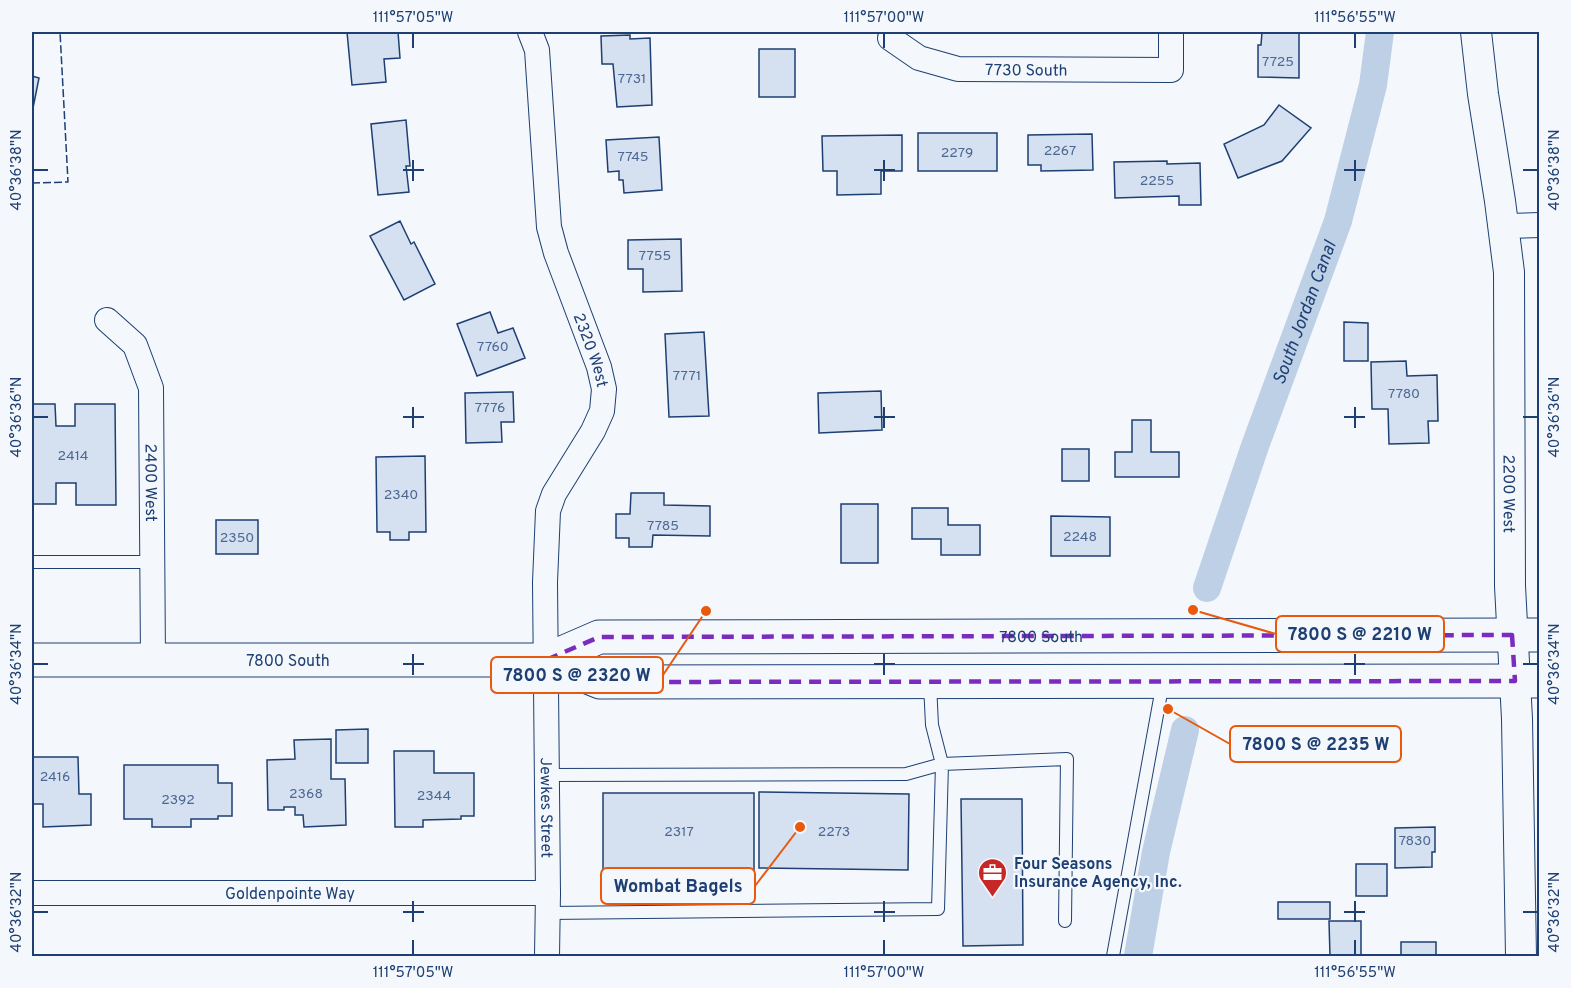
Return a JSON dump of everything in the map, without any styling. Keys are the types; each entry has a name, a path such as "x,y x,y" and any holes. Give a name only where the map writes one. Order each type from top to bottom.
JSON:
{"main road":[{"name":"7800 South","path":"546,660 599,637 1526,635"},
{"name":"7800 South","path":"32,660 546,660 600,682 1527,681"}],"street":[{"name":"2320 West","path":"530,32 537,50 549,227 556,252 599,367 603,389 602,411 593,431 568,468 548,511 545,582 546,660"},
{"name":"7730 South","path":"890,38 919,58 958,69 1172,70 1171,32"},
{"name":"2200 West","path":"1476,32 1482,94 1504,226 1509,272 1510,586 1526,635 1527,681 1521,957"},
{"path":"1504,226 1539,225"},
{"name":"2400 West","path":"107,320 135,345 151,388 153,660"},
{"name":"Jewkes Street","path":"546,660 547,957"},
{"name":"Goldenpointe Way","path":"32,894 548,903"}],"lane":[{"path":"32,562 153,562"},
{"path":"1113,957 1163,681"},
{"path":"548,903 938,909 942,764 932,725 930,682"},
{"path":"547,774 906,774 942,764 1067,759 1065,921"}],"highlighted area":[{"path":"1512,635 1515,681 600,682 546,660 599,637"}],"building":[{"path":"347,32 398,32 400,58 384,59 386,82 352,85"},
{"path":"1262,32 1299,32 1299,78 1258,77 1258,45 1261,45"},
{"path":"630,35 630,39 650,38 652,105 617,107 613,64 602,64 601,36"},
{"path":"759,49 795,49 795,97 759,97"},
{"path":"32,76 39,78 32,113"},
{"path":"1279,105 1311,128 1282,161 1238,178 1224,144 1264,125"},
{"path":"406,120 410,166 406,166 409,192 378,195 371,124"},
{"path":"918,133 997,133 997,171 918,171"},
{"path":"1092,134 1093,170 1041,171 1041,165 1028,165 1028,135"},
{"path":"902,135 902,171 881,171 881,194 837,195 837,171 823,171 822,136"},
{"path":"659,137 662,190 624,193 623,180 619,180 619,171 608,172 606,140"},
{"path":"1167,161 1167,164 1200,163 1201,205 1179,205 1179,196 1115,198 1114,162"},
{"path":"400,221 411,244 414,242 435,284 404,300 370,236"},
{"path":"681,239 682,291 643,292 643,269 628,269 628,240"},
{"path":"490,312 498,333 513,328 525,358 477,376 457,324"},
{"path":"1344,322 1368,323 1368,361 1344,361"},
{"path":"704,332 709,416 669,417 665,334"},
{"path":"1406,361 1407,376 1437,375 1438,421 1428,421 1429,443 1389,444 1388,409 1372,409 1371,362"},
{"path":"881,391 882,430 819,433 818,393"},
{"path":"513,392 514,422 501,422 502,442 466,443 465,393"},
{"path":"32,404 55,404 56,426 75,426 75,404 115,404 116,505 76,505 76,483 56,483 56,504 32,504"},
{"path":"1132,420 1151,420 1151,452 1179,452 1179,477 1115,477 1115,452 1132,452"},
{"path":"1062,449 1089,449 1089,481 1062,481"},
{"path":"425,456 426,532 409,532 409,540 390,540 390,532 377,532 376,457"},
{"path":"631,493 664,493 664,505 710,506 710,536 653,535 652,547 629,547 629,538 616,538 616,514 630,514"},
{"path":"841,504 878,504 878,563 841,563"},
{"path":"912,508 948,508 948,525 980,525 980,555 941,555 941,539 912,539"},
{"path":"1051,516 1110,517 1110,556 1051,556"},
{"path":"216,520 258,520 258,554 216,554"},
{"path":"368,729 368,763 336,763 336,730"},
{"path":"331,739 331,779 345,779 346,825 304,827 303,815 295,815 295,807 268,810 267,760 295,759 294,740"},
{"path":"394,751 434,751 434,773 474,773 474,816 461,816 461,819 423,820 423,827 395,827"},
{"path":"32,757 78,757 79,794 91,794 91,825 43,827 43,804 32,804"},
{"path":"124,765 218,765 218,783 232,783 232,816 218,816 218,819 191,819 191,827 152,827 152,819 124,819"},
{"path":"759,792 909,794 908,870 759,868"},
{"path":"603,793 754,793 754,870 603,870"},
{"path":"961,799 1022,799 1023,945 963,946"},
{"path":"1435,827 1435,852 1432,852 1432,867 1395,868 1395,828"},
{"path":"1356,864 1387,864 1387,896 1356,896"},
{"path":"1278,902 1330,902 1330,919 1278,919"},
{"path":"1329,921 1361,921 1361,956 1330,956"},
{"path":"1401,942 1436,942 1436,956 1401,956"}],"waterway":[{"name":"South Jordan Canal","path":"1207,588 1255,446 1338,221 1373,85 1380,32"},
{"name":"South Jordan Canal","path":"1138,956 1156,852 1185,730"}],"fence":[{"path":"32,183 68,182 60,32"}],"place":[{"name":"7800 S @ 2210 W","path":"1193,610"},
{"name":"7800 S @ 2320 W","path":"706,611"},
{"name":"7800 S @ 2235 W","path":"1168,709"},
{"name":"Wombat Bagels","path":"800,827"},
{"name":"Four Seasons Insurance Agency, Inc.","path":"993,898"}]}
